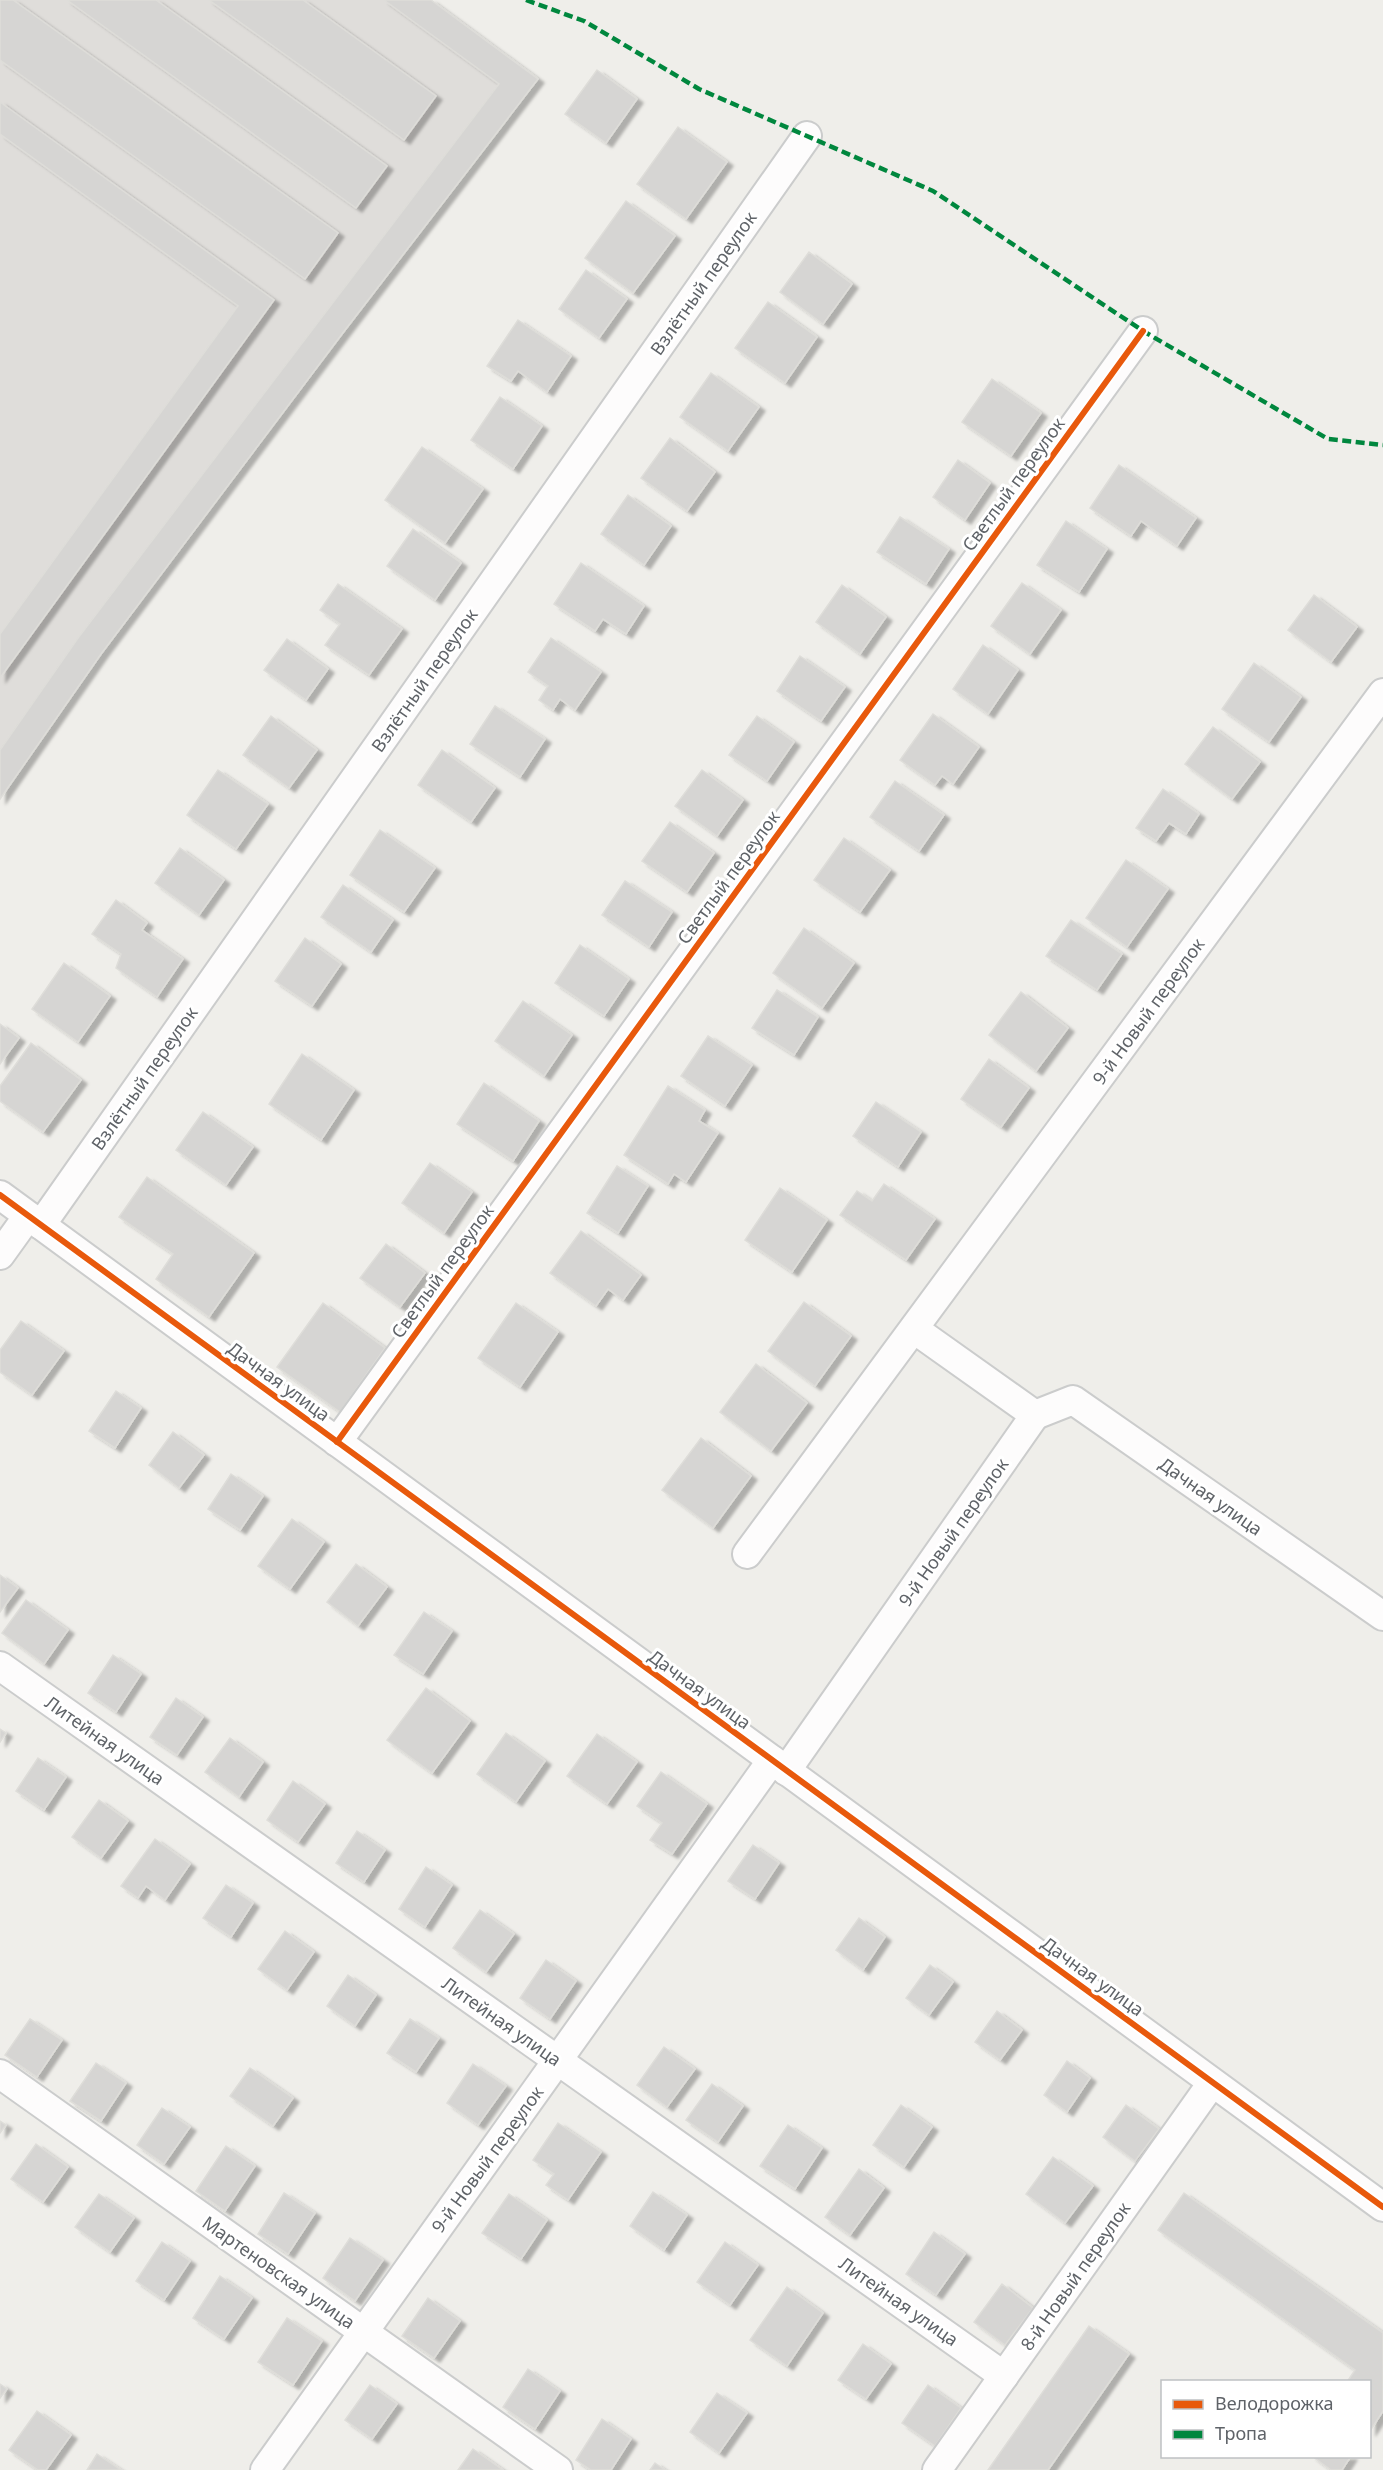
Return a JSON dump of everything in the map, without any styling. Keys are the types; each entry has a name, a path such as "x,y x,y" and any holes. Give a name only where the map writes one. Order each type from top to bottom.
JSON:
{"street":[{"name":"Взлётный переулок","path":"0,1255 34,1220 807,136"},
{"name":"Светлый переулок","path":"337,1442 1143,331"},
{"name":"9-й Новый переулок","path":"747,1554 1383,693"},
{"name":"Дачная улица","path":"0,1195 1383,2207"},
{"path":"914,1329 1035,1415"},
{"name":"Дачная улица","path":"1035,1415 1073,1400 1383,1616"},
{"name":"9-й Новый переулок","path":"265,2470 558,2060 779,1765 1035,1415"},
{"name":"Литейная улица","path":"0,1666 1004,2376"},
{"name":"Мартеновская улица","path":"0,2074 558,2470"},
{"name":"8-й Новый переулок","path":"937,2470 1212,2083"}],"shaded area":[{"path":"0,0 431,0 538,79 101,654 0,799"}],"building":[{"path":"0,0 13,0 338,233 305,279 0,60"},
{"path":"67,0 156,0 387,166 356,208"},
{"path":"209,0 303,0 436,96 404,140"},
{"path":"384,0 431,0 538,79 101,654 0,799 0,750 78,638 499,84"},
{"path":"597,70 637,99 606,143 565,114"},
{"path":"0,102 274,300 0,678 0,634 238,306 0,134"},
{"path":"678,127 727,162 686,219 637,184"},
{"path":"626,201 675,236 633,293 585,258"},
{"path":"809,252 852,284 823,324 780,292"},
{"path":"586,270 627,299 599,338 559,309"},
{"path":"768,302 817,337 785,383 735,348"},
{"path":"518,320 571,356 547,392 518,371 511,381 487,366"},
{"path":"711,373 759,407 728,451 680,417"},
{"path":"992,379 1041,413 1011,456 962,422"},
{"path":"500,397 542,426 513,469 471,440"},
{"path":"670,438 715,472 687,511 641,478"},
{"path":"422,447 483,489 445,543 385,500"},
{"path":"958,460 990,483 965,520 933,497"},
{"path":"1119,465 1196,518 1177,546 1141,521 1131,536 1090,508"},
{"path":"628,495 671,526 644,565 601,534"},
{"path":"900,517 949,549 926,584 877,552"},
{"path":"1066,521 1107,549 1079,592 1037,565"},
{"path":"413,529 461,563 435,600 387,566"},
{"path":"581,563 644,606 626,634 603,619 595,631 554,604"},
{"path":"1022,583 1061,610 1030,654 991,626"},
{"path":"338,584 402,629 369,675 325,645 340,624 320,610"},
{"path":"842,585 886,617 860,654 816,622"},
{"path":"1314,595 1357,627 1331,662 1288,630"},
{"path":"551,638 601,672 575,710 560,699 553,710 539,700 548,686 528,672"},
{"path":"287,639 328,669 306,700 264,670"},
{"path":"983,645 1018,670 988,714 953,689"},
{"path":"800,656 845,687 821,721 777,691"},
{"path":"1254,663 1301,697 1269,742 1222,709"},
{"path":"495,706 545,739 520,777 470,744"},
{"path":"933,714 979,747 953,784 942,776 935,785 900,760"},
{"path":"271,716 317,750 289,788 243,755"},
{"path":"757,716 794,742 767,781 729,755"},
{"path":"1213,727 1260,762 1232,799 1185,764"},
{"path":"442,750 495,788 471,822 418,785"},
{"path":"218,770 268,804 236,849 187,815"},
{"path":"702,770 743,800 717,836 675,806"},
{"path":"895,781 944,815 919,851 870,817"},
{"path":"1163,789 1199,814 1186,834 1169,823 1156,841 1136,828"},
{"path":"670,822 714,853 687,892 642,861"},
{"path":"380,830 435,868 404,912 350,875"},
{"path":"844,838 890,870 860,912 814,880"},
{"path":"180,848 224,880 199,915 155,883"},
{"path":"1126,860 1168,889 1127,947 1086,918"},
{"path":"625,881 672,912 649,947 602,915"},
{"path":"343,885 393,920 371,952 321,917"},
{"path":"116,900 147,923 142,930 183,959 157,997 116,968 121,954 92,934"},
{"path":"1071,920 1122,954 1097,990 1046,956"},
{"path":"804,928 854,963 822,1008 773,973"},
{"path":"305,938 341,964 312,1006 275,981"},
{"path":"580,945 629,979 604,1016 555,983"},
{"path":"64,963 110,996 78,1042 32,1009"},
{"path":"777,990 818,1017 794,1055 752,1028"},
{"path":"1021,992 1068,1028 1036,1071 989,1035"},
{"path":"523,1001 572,1035 544,1076 495,1041"},
{"path":"0,1024 19,1038 0,1064"},
{"path":"708,1036 752,1065 725,1106 681,1076"},
{"path":"31,1043 81,1080 43,1132 0,1101 0,1086"},
{"path":"302,1054 354,1090 321,1140 269,1104"},
{"path":"989,1059 1029,1088 1001,1127 961,1099"},
{"path":"484,1083 539,1121 513,1161 457,1124"},
{"path":"668,1086 705,1110 699,1121 718,1133 686,1182 674,1174 668,1184 624,1155"},
{"path":"876,1102 921,1132 898,1167 853,1136"},
{"path":"203,1112 253,1147 226,1185 176,1150"},
{"path":"430,1163 472,1192 444,1233 402,1203"},
{"path":"617,1166 648,1186 618,1233 587,1213"},
{"path":"147,1177 254,1253 209,1317 156,1279 173,1254 119,1217"},
{"path":"884,1184 935,1219 906,1260 840,1215 857,1191 872,1201"},
{"path":"780,1188 827,1220 792,1272 745,1240"},
{"path":"581,1231 641,1275 623,1300 608,1289 596,1306 550,1273"},
{"path":"386,1244 425,1273 400,1307 360,1278"},
{"path":"804,1302 851,1336 815,1386 768,1351"},
{"path":"323,1303 385,1348 340,1412 277,1367"},
{"path":"516,1303 558,1332 520,1387 478,1358"},
{"path":"21,1321 64,1351 32,1395 0,1372 0,1350"},
{"path":"756,1364 807,1403 771,1451 720,1412"},
{"path":"116,1391 141,1408 115,1448 89,1431"},
{"path":"173,1432 204,1455 179,1488 149,1465"},
{"path":"701,1438 751,1476 713,1528 662,1490"},
{"path":"231,1474 263,1496 240,1530 208,1509"},
{"path":"292,1519 324,1542 290,1589 258,1566"},
{"path":"356,1564 387,1587 358,1626 327,1602"},
{"path":"0,1575 18,1588 0,1612"},
{"path":"26,1600 68,1630 44,1664 2,1633"},
{"path":"424,1612 452,1631 423,1674 394,1655"},
{"path":"113,1655 141,1674 116,1712 88,1693"},
{"path":"426,1688 470,1721 432,1773 387,1740"},
{"path":"176,1698 203,1717 177,1755 150,1737"},
{"path":"0,1729 6,1733 0,1742"},
{"path":"506,1733 545,1761 516,1802 477,1774"},
{"path":"597,1734 637,1762 607,1804 567,1776"},
{"path":"230,1738 263,1762 239,1797 205,1772"},
{"path":"38,1758 66,1777 44,1810 16,1791"},
{"path":"661,1772 707,1804 672,1854 650,1840 662,1823 637,1806"},
{"path":"293,1781 325,1804 298,1842 267,1820"},
{"path":"99,1800 128,1821 101,1858 72,1837"},
{"path":"357,1831 385,1850 364,1882 336,1863"},
{"path":"155,1839 190,1864 165,1900 146,1886 138,1898 121,1886"},
{"path":"753,1845 779,1863 755,1899 728,1881"},
{"path":"426,1867 452,1885 425,1927 399,1909"},
{"path":"226,1885 253,1903 231,1937 203,1918"},
{"path":"480,1910 514,1934 486,1972 453,1948"},
{"path":"859,1918 885,1937 863,1970 836,1950"},
{"path":"285,1931 314,1952 287,1990 258,1969"},
{"path":"546,1960 576,1981 550,2019 520,1998"},
{"path":"930,1965 953,1982 929,2015 906,1998"},
{"path":"348,1975 376,1995 355,2026 327,2006"},
{"path":"997,2011 1022,2030 1000,2060 975,2042"},
{"path":"30,2019 62,2040 37,2077 5,2055"},
{"path":"410,2019 439,2038 416,2072 387,2053"},
{"path":"664,2047 695,2069 667,2107 637,2085"},
{"path":"1067,2061 1090,2078 1067,2112 1044,2095"},
{"path":"96,2063 126,2083 101,2121 70,2101"},
{"path":"473,2064 506,2086 478,2125 447,2103"},
{"path":"250,2068 293,2098 273,2126 230,2096"},
{"path":"712,2084 743,2106 718,2142 686,2120"},
{"path":"901,2105 932,2127 904,2167 873,2145"},
{"path":"1126,2105 1159,2129 1135,2161 1103,2137"},
{"path":"162,2108 190,2127 164,2164 137,2145"},
{"path":"0,2121 6,2125 0,2133"},
{"path":"558,2123 601,2152 568,2200 546,2185 554,2174 533,2160"},
{"path":"788,2125 822,2148 795,2189 760,2166"},
{"path":"36,2144 68,2167 43,2202 11,2179"},
{"path":"226,2146 255,2166 225,2211 196,2191"},
{"path":"1053,2157 1093,2186 1065,2223 1026,2194"},
{"path":"859,2169 884,2188 850,2235 825,2217"},
{"path":"653,2192 687,2215 664,2250 630,2226"},
{"path":"284,2193 315,2213 288,2254 258,2234"},
{"path":"1184,2193 1383,2333 1383,2411 1371,2429 1371,2380 1348,2380 1355,2370 1158,2230"},
{"path":"99,2194 134,2218 110,2252 75,2227"},
{"path":"509,2194 547,2220 521,2259 482,2233"},
{"path":"934,2232 965,2254 936,2295 906,2274"},
{"path":"350,2238 383,2260 355,2301 323,2278"},
{"path":"162,2242 190,2261 164,2300 136,2281"},
{"path":"725,2242 758,2265 730,2305 697,2282"},
{"path":"220,2276 252,2298 224,2339 193,2318"},
{"path":"1002,2284 1033,2308 1005,2345 974,2322"},
{"path":"787,2287 823,2313 787,2366 750,2340"},
{"path":"428,2298 460,2321 434,2358 402,2336"},
{"path":"287,2318 322,2341 293,2385 258,2362"},
{"path":"1089,2326 1129,2354 1048,2470 988,2470"},
{"path":"863,2344 891,2364 866,2399 838,2380"},
{"path":"528,2369 560,2391 535,2429 503,2407"},
{"path":"0,2384 7,2389 0,2398"},
{"path":"370,2385 397,2404 372,2439 345,2420"},
{"path":"928,2385 961,2408 935,2446 902,2423"},
{"path":"717,2393 747,2413 719,2453 690,2432"},
{"path":"37,2411 71,2435 46,2470 38,2470 9,2450"},
{"path":"602,2419 631,2439 611,2470 591,2470 576,2460"},
{"path":"473,2449 503,2470 458,2470"},
{"path":"97,2454 121,2470 87,2470"},
{"path":"1315,2458 1350,2458 1342,2470 1331,2470"},
{"path":"655,2463 665,2470 650,2470"}],"marked path":[{"path":"526,0 584,21 699,89 933,191 1143,331 1328,439 1383,445"}],"cycle path":[{"path":"337,1442 1143,331"},
{"path":"0,1195 1383,2207"}]}
